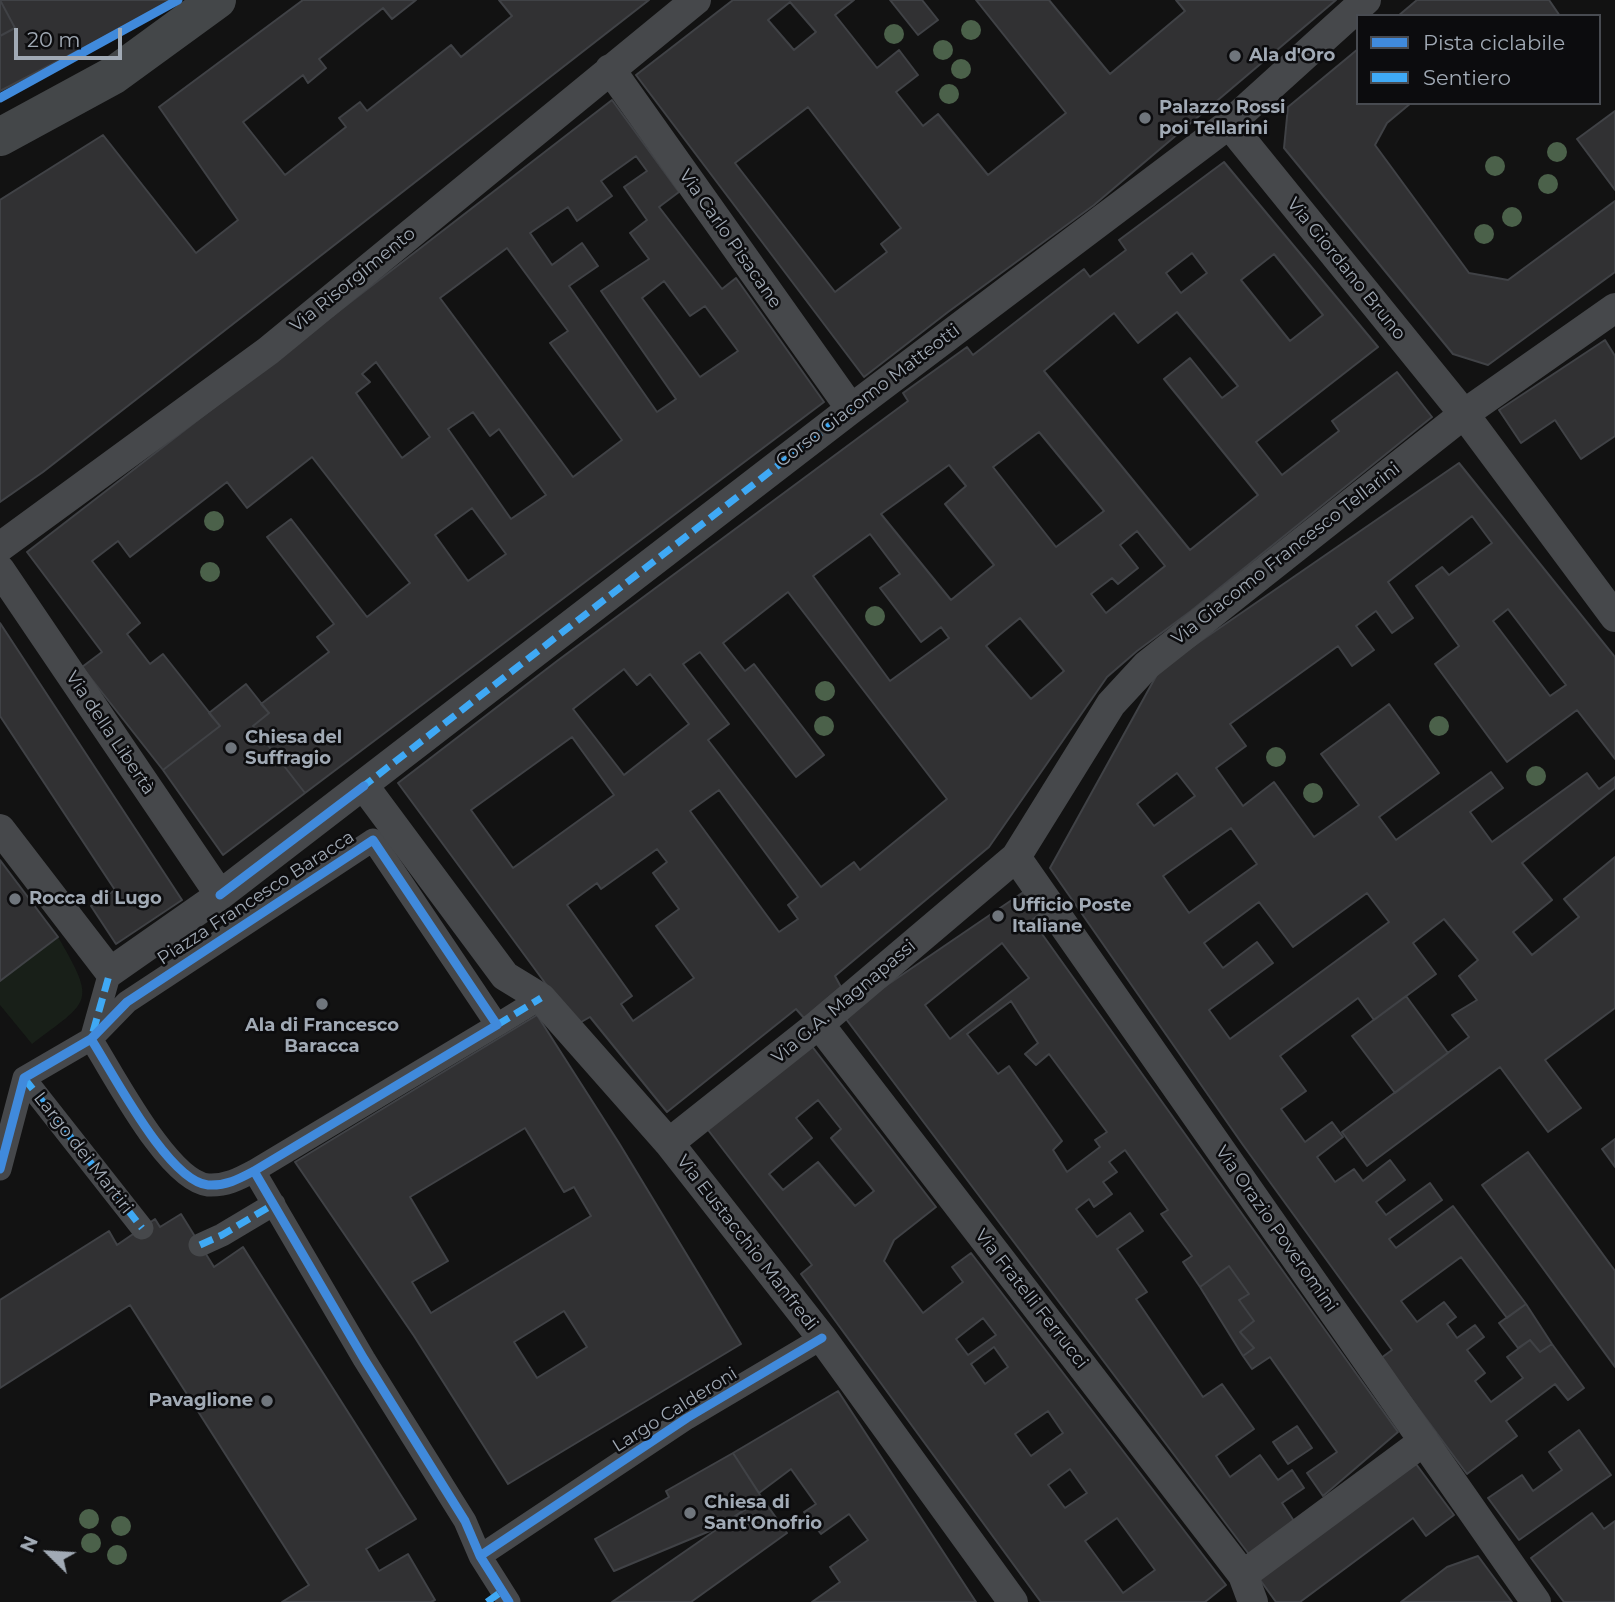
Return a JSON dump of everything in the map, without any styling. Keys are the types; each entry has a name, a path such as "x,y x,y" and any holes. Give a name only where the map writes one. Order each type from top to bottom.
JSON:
{"main road":[{"path":"0,137 114,75 217,0"}],"street":[{"name":"Via Risorgimento","path":"0,547 268,351 696,0"},
{"name":"Corso Giacomo Matteotti","path":"364,786 851,409 1229,124 1366,0"},
{"name":"Via Carlo Pisacane","path":"610,69 851,409"},
{"name":"Via Giordano Bruno","path":"1229,124 1464,414 1615,617"},
{"name":"Via Giacomo Francesco Tellarini","path":"1016,857 1111,705 1147,665 1464,414 1615,308"},
{"name":"Via della Libertà","path":"0,570 220,895"},
{"name":"Piazza Francesco Baracca","path":"220,895 364,786"},
{"path":"91,1039 162,1150 183,1173 205,1185 228,1184 254,1171 541,998 505,976 364,786"},
{"path":"0,829 110,972"},
{"name":"Piazza Francesco Baracca","path":"91,1039 127,1002 373,839 497,1025"},
{"name":"Via G.A. Magnapassi","path":"668,1143 819,1024 1016,857"},
{"name":"Via Orazio Poveromini","path":"1016,857 1536,1602"},
{"path":"0,1169 24,1078 91,1039 110,972 220,895"},
{"name":"Via Eustacchio Manfredi","path":"541,998 668,1143 822,1338 1013,1602"},
{"name":"Via Fratelli Ferrucci","path":"819,1024 1248,1589"},
{"name":"Largo dei Martiri","path":"24,1078 142,1228"},
{"path":"254,1171 465,1521 499,1599"},
{"path":"200,1245 274,1204"},
{"name":"Largo Calderoni","path":"480,1556 687,1418 822,1338"},
{"path":"1248,1589 1424,1441"}],"shaded area":[{"path":"58,937 79,976 81,999 66,1018 32,1044 0,1005 0,981"}],"building":[{"path":"0,0 176,0 0,91 0,36 15,28"},
{"path":"0,0 15,28 0,36"},
{"path":"303,0 416,0 392,19 383,8 319,59 326,68 308,83 303,75 243,122 285,175 346,127 339,118 360,102 367,111 451,45 461,57 512,16 499,0 649,0 43,472 0,502 0,200 103,135 196,253 238,220 159,107"},
{"path":"733,0 854,0 835,15 877,68 899,50 918,75 896,92 923,126 938,114 988,175 1066,113 976,0 1049,0 1110,74 1185,11 1176,0 1336,0 1094,205 864,377 636,75","holes":["790,2 816,32 794,50 768,20","808,107 901,228 881,244 887,252 835,292 735,163"]},
{"path":"890,0 922,0 938,20 918,35"},
{"path":"1417,0 1549,0 1559,14 1400,14"},
{"path":"1356,51 1356,105 1409,105 1387,123 1375,145 1469,273 1508,280 1615,201 1615,272 1488,365 1453,354 1284,148 1288,107"},
{"path":"612,100 679,192 659,207 722,289 736,278 824,402 305,793 253,726 269,713 261,704 329,652 317,637 334,624 267,537 291,519 367,617 410,583 312,457 247,508 227,482 130,557 118,541 92,561 140,623 127,634 150,664 163,654 220,726 163,770 82,667 102,652 27,552","holes":["636,156 647,171 624,187 647,220 630,233 649,259 601,291 676,399 657,412 569,286 598,266 582,243 552,265 530,233 568,207 577,221 612,196 601,181","507,248 568,331 550,343 622,440 573,477 440,298","664,281 690,316 705,306 738,351 700,377 642,298","376,362 430,437 402,458 356,393 370,382 362,374","473,412 490,436 499,429 546,495 511,519 448,429","472,508 506,554 468,581 435,535"]},
{"path":"1615,111 1615,190 1577,139"},
{"path":"1224,162 1378,347 1256,442 1282,475 1339,431 1332,421 1397,372 1432,417 1107,677 989,847 835,976 841,987 804,1018 796,1009 667,1112 590,1017 576,1025 398,783 557,661 908,401 903,393 967,347 973,355 1084,269 1090,277 1126,250 1119,240","holes":["1192,253 1207,273 1181,293 1166,273","1274,254 1323,315 1290,341 1241,280","1177,312 1238,386 1222,398 1190,358 1164,379 1258,495 1190,550 1044,371 1114,313 1138,343","1039,432 1104,511 1056,547 993,467","949,465 966,486 945,504 994,565 951,600 881,514","1137,531 1165,566 1106,613 1091,594 1112,578 1118,584 1138,568 1120,545","870,534 900,574 880,588 921,642 941,627 949,638 890,681 813,576","788,592 947,799 860,870 854,862 821,887 708,740 729,724 683,664 700,652 796,777 824,755 754,664 745,671 723,643","1020,618 1064,671 1031,699 986,646","624,669 637,685 650,674 689,724 624,775 573,709","572,737 614,795 513,868 471,810","719,790 798,897 788,905 798,919 779,932 690,811","657,849 667,862 653,873 679,909 656,926 694,978 633,1021 621,1004 632,996 567,905 597,883 601,889"]},
{"path":"1605,340 1615,356 1615,436 1581,459 1555,420 1521,443 1499,410"},
{"path":"1459,463 1615,657 1615,759 1577,710 1507,762 1435,664 1459,646 1416,586 1442,567 1449,575 1492,543 1472,516 1388,582 1413,618 1392,633 1376,611 1356,626 1374,650 1352,666 1338,646 1230,724 1246,746 1216,768 1243,806 1274,782 1314,837 1359,805 1321,754 1389,704 1439,773 1379,817 1396,840 1491,772 1503,788 1470,812 1492,842 1587,773 1599,789 1615,777 1615,788 1522,863 1552,900 1513,932 1532,955 1579,917 1564,899 1615,857 1615,1008 1545,1060 1581,1108 1548,1132 1500,1067 1367,1166 1342,1132 1469,1037 1452,1015 1477,1000 1459,976 1478,960 1444,919 1413,943 1436,974 1374,1020 1358,998 1280,1056 1306,1091 1281,1109 1305,1142 1332,1122 1343,1137 1317,1157 1335,1182 1354,1169 1363,1181 1390,1160 1405,1180 1376,1202 1386,1215 1430,1183 1442,1200 1389,1239 1396,1248 1453,1206 1526,1304 1507,1318 1461,1257 1401,1301 1417,1322 1444,1302 1456,1317 1447,1324 1457,1338 1475,1325 1484,1337 1467,1350 1485,1373 1475,1381 1491,1402 1523,1378 1507,1357 1530,1340 1540,1352 1552,1344 1584,1388 1568,1400 1555,1384 1506,1421 1517,1436 1467,1474 1381,1358 1392,1350 1243,1145 1050,868 1160,669","holes":["1508,609 1566,685 1550,696 1493,621","1177,773 1195,796 1154,826 1137,804","1231,828 1257,864 1189,913 1163,876","1367,893 1389,922 1230,1039 1209,1010 1273,963 1257,942 1223,968 1204,943 1259,902 1293,947"]},
{"path":"0,623 182,900 116,944 91,906 115,890 0,716"},
{"name":"Chiesa del Suffragio","path":"246,684 269,713 253,726 305,793 223,855 163,770 220,726 209,713"},
{"name":"Rocca di Lugo","path":"0,860 58,937 0,981"},
{"path":"1025,891 1041,913 1032,920 1398,1432 1323,1496 1307,1473 1337,1452 1270,1357 1252,1369 1243,1356 1254,1348 1240,1332 1254,1321 1239,1300 1249,1294 1229,1266 1200,1287 1183,1262 1192,1256 1161,1214 1168,1210 1125,1150 1109,1162 1117,1172 1103,1182 1112,1194 1094,1207 1089,1199 1076,1209 1097,1237 1130,1213 1143,1231 1117,1249 1147,1292 1136,1299 1203,1397 1222,1384 1254,1429 1216,1456 1230,1477 1260,1455 1278,1480 1292,1470 1304,1488 1282,1503 1294,1521 1251,1557 843,1015","holes":["1002,943 1029,978 950,1039 925,1005","1011,1001 1038,1043 1025,1054 1036,1065 1049,1054 1107,1132 1095,1140 1100,1147 1067,1172 1053,1150 1062,1141 1009,1066 998,1074 967,1034"]},
{"path":"1406,996 1448,1053 1395,1093 1352,1036"},
{"path":"537,1015 619,1143 741,1344 508,1484 414,1336 295,1162","holes":["525,1128 564,1192 574,1187 591,1216 431,1313 412,1282 448,1261 410,1197","564,1311 587,1347 537,1378 514,1342"]},
{"path":"811,1045 936,1207 894,1240 884,1261 923,1313 963,1282 952,1267 971,1253 1226,1585 1205,1602 1041,1602 801,1274 812,1265 705,1126","holes":["818,1100 841,1129 831,1138 874,1191 855,1206 818,1162 783,1190 769,1174 812,1138 796,1118","983,1318 996,1335 968,1355 956,1339","994,1347 1008,1367 985,1384 971,1364","1048,1411 1063,1433 1031,1456 1015,1434","1070,1469 1087,1493 1065,1508 1048,1485","1117,1518 1155,1570 1123,1593 1085,1541"]},
{"path":"1615,1139 1615,1167 1602,1149"},
{"path":"1528,1152 1615,1271 1615,1367 1482,1185"},
{"name":"Pavaglione","path":"181,1214 214,1267 243,1247 416,1519 366,1549 379,1571 408,1554 435,1600 282,1602 309,1585 130,1305 0,1388 0,1300 109,1231 117,1245 155,1219 160,1227"},
{"path":"1229,1266 1249,1294 1239,1300 1254,1321 1240,1332 1254,1348 1243,1356 1200,1287"},
{"path":"1526,1304 1552,1344 1540,1352 1530,1340 1518,1348 1499,1323"},
{"path":"838,1391 976,1602 812,1602 840,1582 830,1567 868,1540 849,1514 821,1534 804,1512 816,1504 791,1469 759,1493 733,1453"},
{"path":"1297,1426 1312,1448 1288,1464 1273,1442"},
{"path":"1579,1430 1611,1475 1519,1540 1488,1498 1522,1475 1533,1491 1562,1470 1549,1452"},
{"name":"Chiesa di Sant'Onofrio","path":"733,1453 762,1498 717,1528 614,1571 595,1539 669,1497 666,1491"},
{"path":"1416,1464 1454,1515 1426,1536 1413,1518 1300,1602 1276,1602 1258,1577"},
{"path":"762,1498 787,1533 691,1602 612,1602"},
{"path":"1592,1513 1604,1529 1615,1521 1615,1602 1564,1602 1531,1558"},
{"path":"1478,1556 1512,1602 1401,1602 1447,1567"}],"marked path":[{"path":"361,788 851,409"},
{"path":"93,1032 110,972"},
{"path":"497,1025 541,998"},
{"path":"24,1078 142,1228"},
{"path":"200,1245 274,1204"},
{"path":"487,1602 501,1592"}],"cycle path":[{"path":"0,98 178,0"},
{"path":"220,895 364,786"},
{"path":"91,1039 127,1002 373,840 497,1025 254,1171"},
{"path":"0,1169 24,1078 91,1039 159,1146 192,1179 208,1185 221,1184 254,1171 364,1359 465,1521 480,1556 509,1602"},
{"path":"480,1556 687,1418 822,1338"}],"place":[{"name":"Ala d'Oro","path":"1235,56"},
{"name":"Palazzo Rossi poi Tellarini","path":"1145,118"},
{"name":"Chiesa del Suffragio","path":"231,748"},
{"name":"Rocca di Lugo","path":"15,899"},
{"name":"Ufficio Poste Italiane","path":"998,916"},
{"name":"Ala di Francesco Baracca","path":"322,1004"},
{"name":"Pavaglione","path":"267,1401"},
{"name":"Chiesa di Sant'Onofrio","path":"690,1513"}]}
